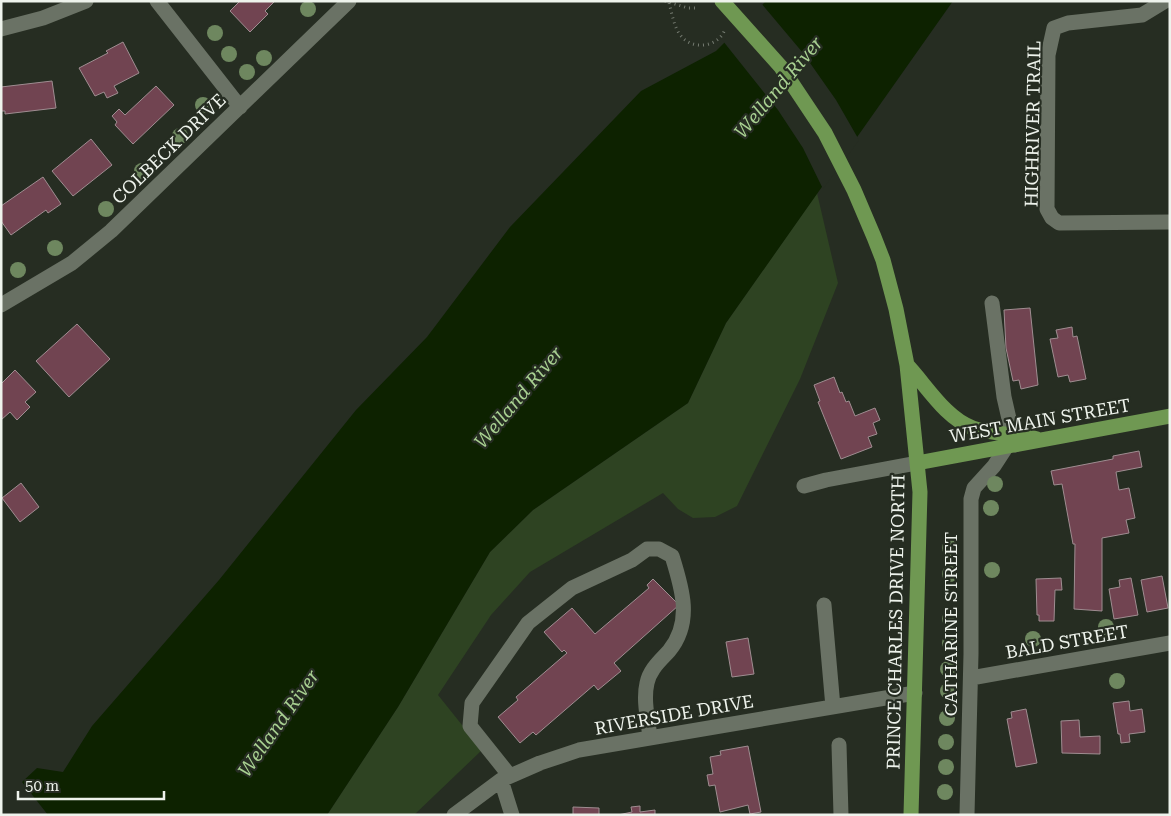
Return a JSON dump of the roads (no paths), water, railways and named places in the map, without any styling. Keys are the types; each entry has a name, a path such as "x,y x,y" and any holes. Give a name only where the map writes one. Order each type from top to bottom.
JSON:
{"main road":[{"name":"PRINCE CHARLES DRIVE NORTH","path":"722,1 747,27 786,74 825,133 854,190 883,260 907,365 920,492 912,815"},
{"path":"907,365 956,419 973,428 1011,441"},
{"name":"WEST MAIN STREET","path":"917,463 1011,441 1040,440 1170,416"}],"street":[{"path":"1,29 43,18 86,1"},
{"path":"157,1 240,107"},
{"name":"COLBECK DRIVE","path":"1,305 72,263 111,231 349,1"},
{"name":"HIGHRIVER TRAIL","path":"1166,1 1142,15 1068,23 1054,28 1048,55 1047,209 1052,218 1059,223 1170,222"},
{"path":"992,303 1011,441"},
{"name":"CATHARINE STREET","path":"968,815 972,493 1011,441"},
{"path":"804,486 917,463"},
{"path":"512,815 506,778 470,726 472,703 528,622 572,588 632,560 647,549 659,549 672,556 681,584 684,617 679,638 656,664 647,682 646,702 650,737"},
{"path":"824,605 833,707"},
{"name":"BALD STREET","path":"971,678 1170,643"},
{"name":"RIVERSIDE DRIVE","path":"454,815 506,778 540,763 579,750 914,693"},
{"path":"838,745 841,815"}],"water":[{"name":"Welland River","path":"766,1 953,1 726,323 688,403 533,510 490,552 398,707 327,815 48,815 22,782 37,768 63,772 92,726 219,580 356,410 427,337 510,227 641,91 716,51"}]}
